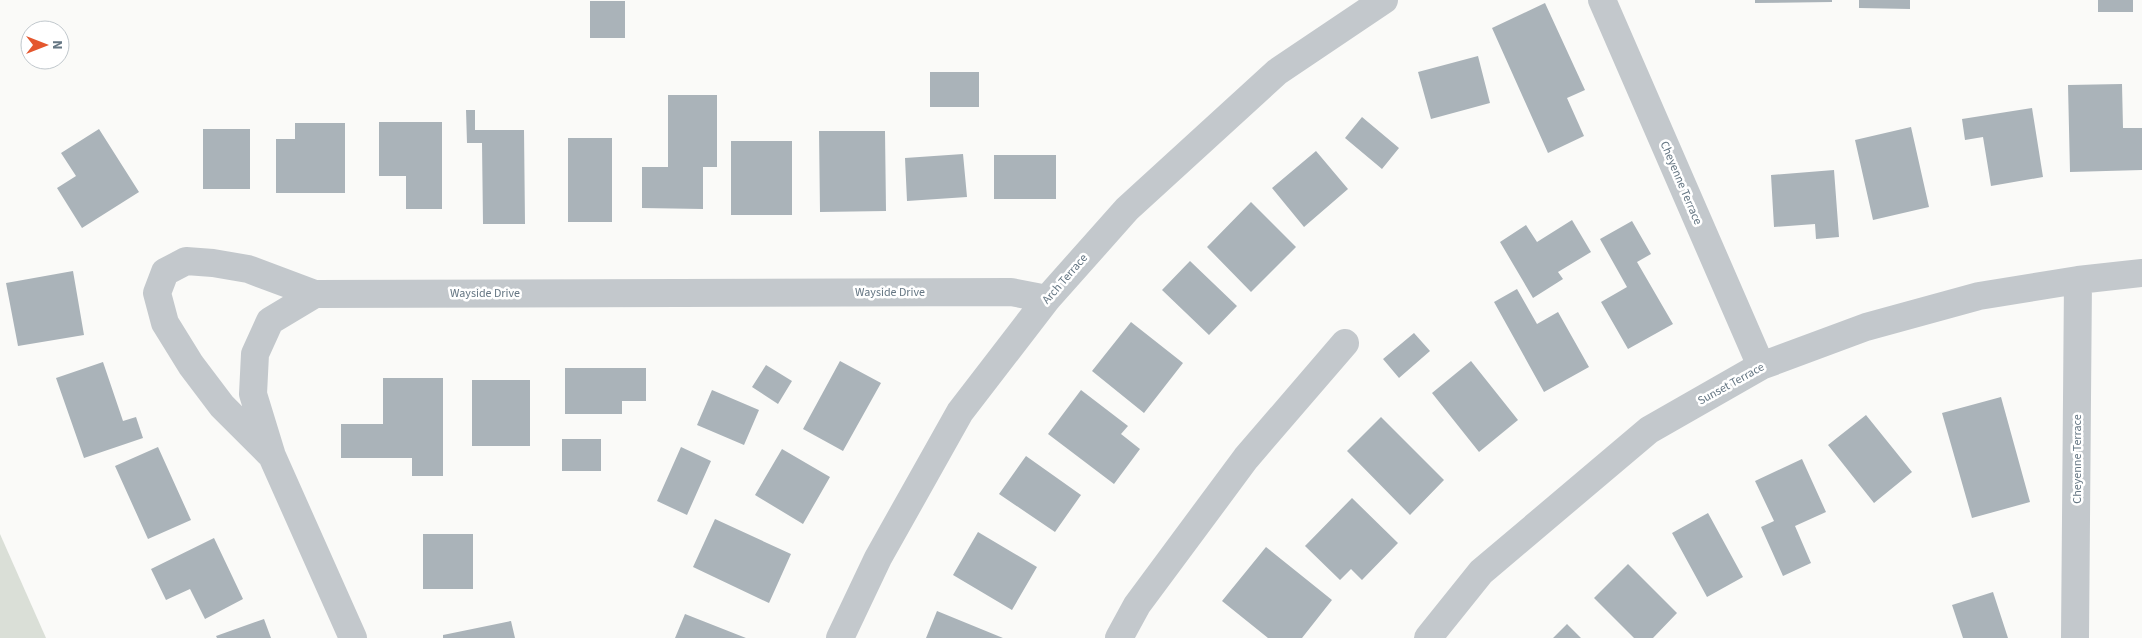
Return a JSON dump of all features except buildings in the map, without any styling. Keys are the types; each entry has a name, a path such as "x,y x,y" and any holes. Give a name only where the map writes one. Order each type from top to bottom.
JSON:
{"street":[{"name":"Arch Terrace","path":"840,638 878,558 960,412 1047,299 1127,209 1277,72 1384,0"},
{"name":"Cheyenne Terrace","path":"1602,0 1761,366"},
{"path":"272,456 222,406 191,365 165,323 157,293 165,272 186,261 248,269 316,294"},
{"name":"Sunset Terrace","path":"1428,638 1481,572 1649,430 1761,366 1866,327 1970,299 2078,280 2142,273"},
{"name":"Cheyenne Terrace","path":"2075,638 2078,280"},
{"name":"Wayside Drive","path":"316,294 1011,292 1047,299"},
{"path":"316,294 270,321 255,354 253,394 272,456 353,638"},
{"path":"1119,638 1137,605 1246,458 1345,342"}],"shaded area":[{"path":"0,534 46,638 0,638"}]}
